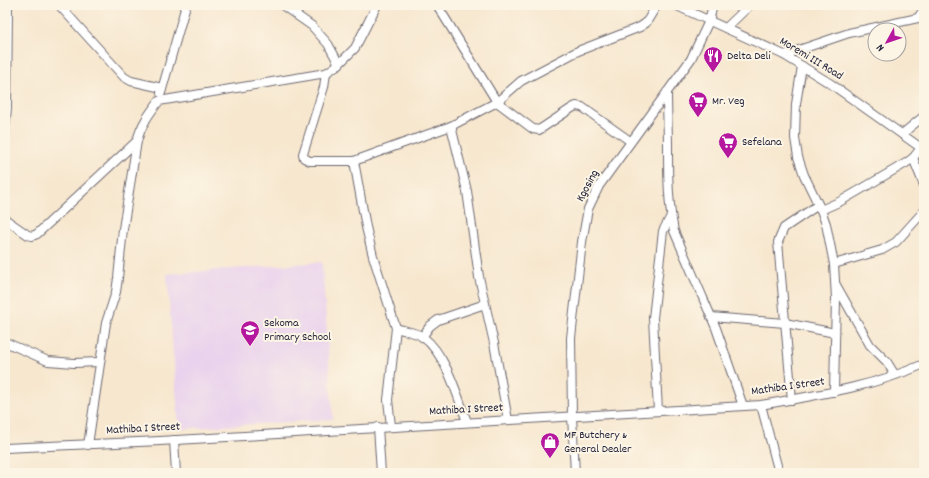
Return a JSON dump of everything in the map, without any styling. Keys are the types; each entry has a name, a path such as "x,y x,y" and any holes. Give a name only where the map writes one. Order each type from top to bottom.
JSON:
{"street":[{"path":"5,127 8,5"},
{"path":"59,5 124,77 131,81 162,88"},
{"path":"88,444 106,323 116,292 123,229 137,140 140,128 159,101 186,5"},
{"path":"282,5 312,26 328,44 339,64"},
{"path":"159,101 326,73 339,64 355,48 377,5"},
{"path":"437,5 497,102 533,129 538,130 576,106 582,107 630,141"},
{"path":"326,73 324,87 303,154 304,158 310,161 354,161 451,126 497,102 521,81 578,51 640,27 646,23 657,5"},
{"name":"Moremi III Road","path":"675,5 784,54 831,84 922,149"},
{"name":"Kgosing","path":"575,473 570,338 582,242 588,209 599,186 630,141 691,59 709,21 713,5"},
{"path":"726,28 750,5"},
{"path":"784,54 849,33 918,18 924,9"},
{"path":"802,66 795,122 796,147 804,175 820,207 826,224 834,264 836,285 834,392"},
{"path":"667,92 668,186 674,231 712,317 743,406"},
{"path":"902,134 924,116"},
{"path":"451,126 467,191 479,277 494,343 508,420"},
{"path":"5,219 28,235 32,236 37,234 137,140"},
{"path":"792,400 778,242 784,228 820,207 841,201 898,168 913,158 922,149"},
{"path":"913,158 924,185"},
{"path":"354,161 366,228 373,256 396,328 388,400 391,426"},
{"path":"834,264 882,250 896,242 924,211"},
{"path":"658,411 653,318 663,231 671,216"},
{"path":"836,285 870,345 887,362 895,375"},
{"path":"422,337 426,330 438,320 485,304"},
{"path":"712,317 785,323 835,333"},
{"path":"396,328 422,337 432,346 448,370 467,422"},
{"path":"5,342 48,361 74,363 99,362"},
{"name":"Mathiba I Street","path":"5,448 174,440 761,405 856,387 924,364"},
{"path":"761,405 779,473"},
{"path":"378,427 381,473"},
{"path":"174,440 176,473"}],"shaded area":[{"name":"Sekoma Primary School","path":"322,262 333,419 179,429 167,274"}],"place":[{"name":"Delta Deli","path":"713,73"},
{"name":"Mr. Veg","path":"698,118"},
{"name":"Sefelana","path":"728,159"},
{"name":"Sekoma Primary School","path":"250,347"},
{"name":"MF Butchery & General Dealer","path":"550,459"}]}
